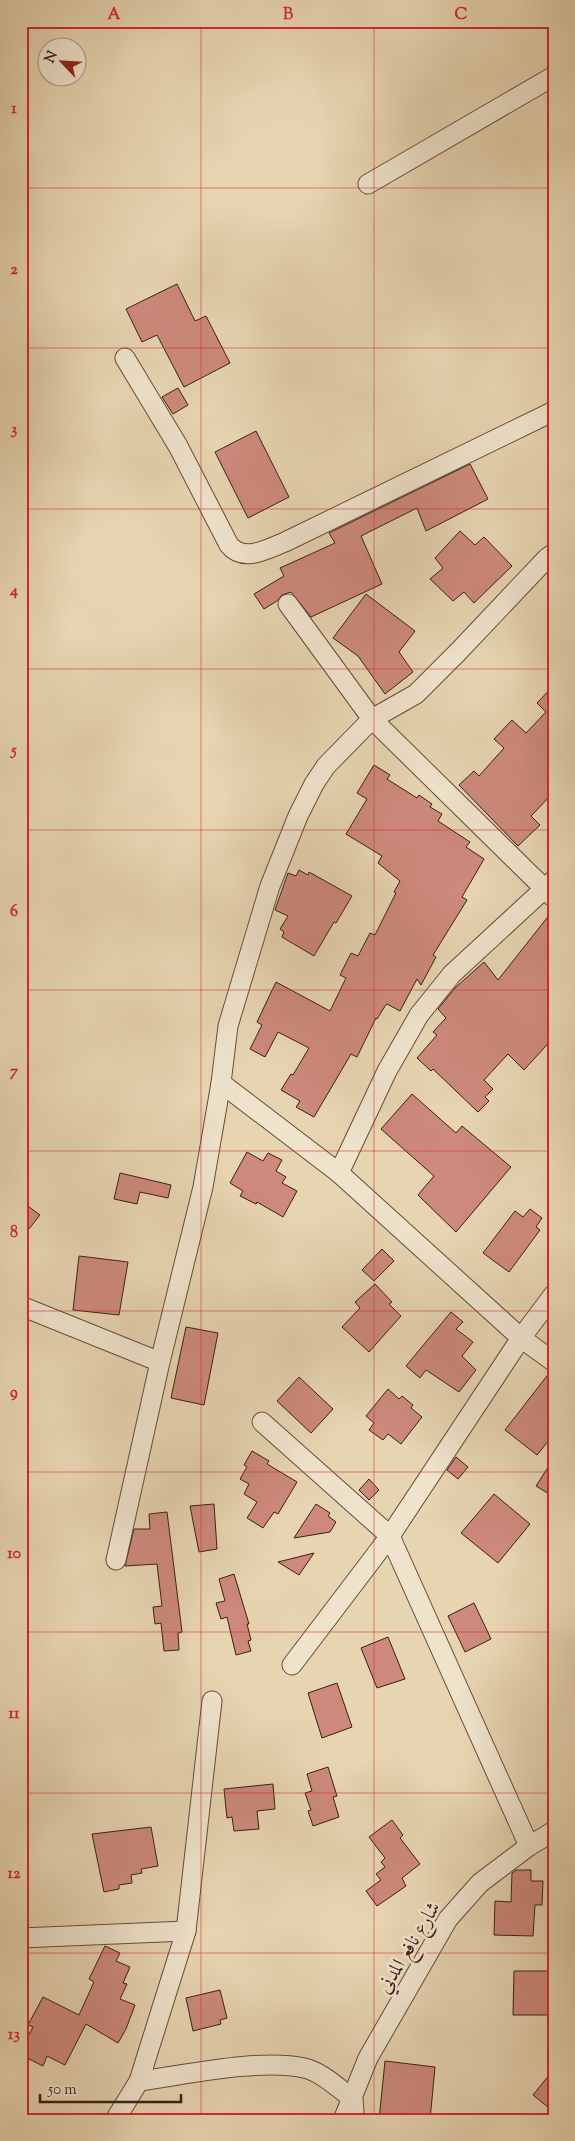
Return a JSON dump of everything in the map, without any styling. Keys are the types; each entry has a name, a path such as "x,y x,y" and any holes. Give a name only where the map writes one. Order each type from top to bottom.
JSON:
{"street":[{"path":"368,184 554,76"},
{"path":"125,358 178,446 229,545 241,555 265,550 285,542 422,477 554,411"},
{"path":"116,1560 160,1362 203,1188 221,1083 228,1026 270,886 298,816 326,766 372,718 416,694 547,558 554,553"},
{"path":"288,604 372,718 551,889 452,974 419,1015 387,1071 339,1173"},
{"path":"221,1083 339,1173 522,1338 554,1362"},
{"path":"292,1665 390,1536 522,1338 554,1294"},
{"path":"21,1306 160,1362"},
{"path":"262,1422 390,1536 529,1846"},
{"path":"116,2120 139,2081 186,1931 212,1701"},
{"name":"شارع نافع المدني","path":"343,2120 368,2058 448,1919 480,1883 529,1846 554,1831"},
{"path":"21,1938 186,1931"},
{"path":"139,2081 253,2066 305,2068 330,2081 353,2099 356,2120"}],"building":[{"path":"177,284 195,321 206,316 230,363 184,387 157,335 142,342 126,309"},
{"path":"178,388 188,405 173,414 162,397"},
{"path":"256,431 289,497 248,518 215,452"},
{"path":"470,464 488,499 426,531 417,508 361,536 382,584 311,617 291,592 282,595 277,601 264,609 254,594 284,576 280,568 335,543 329,533"},
{"path":"460,531 475,545 484,537 512,566 474,603 464,592 453,601 430,579 443,568 435,558"},
{"path":"366,594 415,631 399,652 413,672 385,694 358,656 333,638"},
{"path":"554,685 554,792 531,816 540,825 518,846 459,785 474,771 479,776 504,748 494,739 512,720 526,733 546,712 537,703"},
{"path":"374,765 390,775 387,779 417,798 419,795 432,804 430,807 442,814 438,821 470,842 466,847 484,859 462,897 467,900 433,955 436,957 421,985 417,979 400,1011 387,1004 385,1006 376,1018 357,1057 351,1054 314,1117 296,1107 300,1101 281,1090 291,1074 293,1075 309,1048 278,1032 265,1057 250,1049 262,1025 257,1022 276,982 330,1011 346,978 340,975 351,953 358,956 370,933 375,935 396,893 394,892 400,881 378,863 382,856 346,834 367,799 357,793"},
{"path":"299,870 308,875 309,872 352,896 314,956 282,937 284,932 280,929 288,916 275,910 288,873 296,876"},
{"path":"554,909 554,1037 524,1070 508,1054 484,1080 493,1089 485,1097 489,1101 478,1112 433,1069 431,1071 417,1058 437,1035 433,1032 446,1018 438,1009 456,987 484,962 498,980"},
{"path":"412,1094 456,1133 462,1126 511,1167 456,1232 418,1195 434,1176 381,1129"},
{"path":"247,1152 263,1161 268,1153 282,1160 276,1171 286,1177 282,1183 297,1191 283,1217 257,1202 256,1204 240,1196 243,1191 230,1183"},
{"path":"120,1173 171,1185 168,1198 140,1192 137,1204 114,1199"},
{"path":"21,1201 40,1215 21,1239"},
{"path":"530,1209 542,1218 536,1227 540,1230 509,1272 483,1253 515,1211 523,1217"},
{"path":"382,1249 394,1261 374,1281 362,1270"},
{"path":"79,1256 128,1262 119,1315 73,1310"},
{"path":"375,1284 392,1302 389,1304 401,1316 369,1352 342,1327 360,1308 355,1302"},
{"path":"451,1312 463,1322 456,1329 473,1342 462,1356 476,1370 459,1392 426,1370 420,1378 406,1366"},
{"path":"186,1327 218,1333 204,1405 171,1398"},
{"path":"550,1372 554,1373 554,1434 537,1455 505,1430"},
{"path":"299,1377 333,1409 311,1433 277,1401"},
{"path":"388,1389 399,1399 402,1396 413,1405 411,1408 422,1417 401,1444 388,1434 383,1440 369,1430 374,1423 366,1416"},
{"path":"252,1451 269,1461 267,1464 297,1482 278,1514 274,1512 263,1528 247,1518 257,1502 244,1494 249,1484 240,1479 247,1467 244,1465"},
{"path":"456,1457 468,1467 458,1479 447,1470"},
{"path":"554,1458 554,1497 536,1486"},
{"path":"369,1479 379,1490 369,1500 359,1490"},
{"path":"494,1494 530,1524 498,1563 461,1533"},
{"path":"214,1504 217,1549 199,1552 190,1506"},
{"path":"316,1504 330,1513 328,1516 336,1522 330,1532 294,1538"},
{"path":"167,1512 182,1632 178,1633 179,1650 164,1651 161,1623 155,1624 153,1607 162,1606 157,1564 125,1566 134,1529 150,1529 149,1514"},
{"path":"314,1553 299,1575 278,1562"},
{"path":"234,1574 249,1624 247,1624 251,1640 248,1641 251,1651 236,1655 227,1617 221,1619 216,1603 225,1601 219,1579"},
{"path":"474,1603 491,1639 465,1652 448,1616"},
{"path":"388,1637 405,1679 377,1688 361,1648"},
{"path":"337,1683 352,1727 322,1738 308,1693"},
{"path":"328,1767 337,1796 333,1797 339,1817 313,1826 308,1811 311,1810 305,1793 312,1791 307,1774"},
{"path":"273,1784 275,1809 257,1811 259,1829 234,1831 232,1817 227,1818 224,1789"},
{"path":"392,1820 403,1835 400,1838 420,1864 402,1878 406,1886 377,1906 366,1891 381,1880 376,1874 385,1867 381,1862 385,1858 369,1837"},
{"path":"151,1827 158,1866 141,1869 142,1873 131,1875 132,1883 119,1885 119,1889 104,1892 92,1834"},
{"path":"516,1870 531,1870 531,1881 543,1881 542,1905 535,1905 533,1936 494,1935 495,1901 511,1902 512,1873"},
{"path":"105,1946 120,1953 116,1961 130,1967 123,1983 127,1984 120,1999 135,2005 126,2029 118,2043 86,2024 65,2065 47,2056 43,2066 21,2055 21,2050 33,2027 28,2025 43,1997 79,2015 94,1982 89,1979"},
{"path":"514,1971 554,1971 554,2015 513,2015"},
{"path":"220,1990 227,2018 220,2020 221,2024 193,2031 186,1998"},
{"path":"385,2061 435,2067 430,2120 379,2120"},
{"path":"554,2069 554,2112 533,2095"}]}
